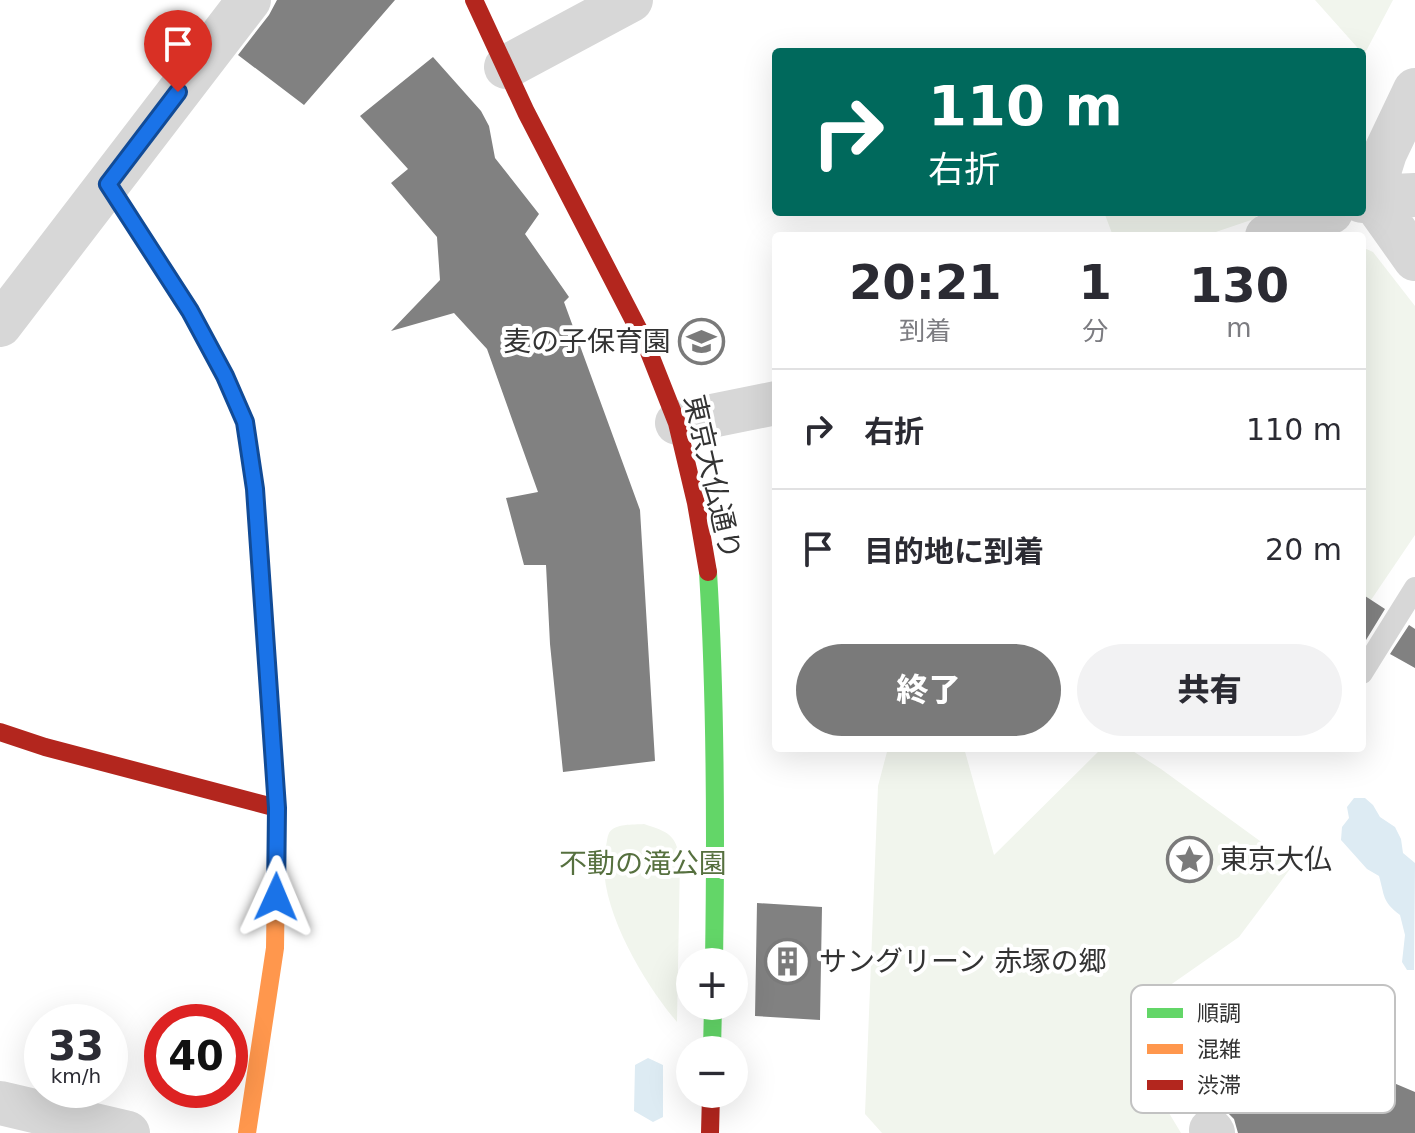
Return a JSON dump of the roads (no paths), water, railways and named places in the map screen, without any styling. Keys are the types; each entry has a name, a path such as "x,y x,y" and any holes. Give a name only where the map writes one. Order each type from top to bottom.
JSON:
{"street":[{"path":"0,325 249,0"},
{"name":"東京大仏通り","path":"474,0 576,210 645,342 677,423 708,571 716,810 714,948"},
{"path":"506,67 631,0"},
{"path":"1366,185 1415,90"},
{"path":"108,184 190,311 225,376 245,422 255,489 277,808 275,948 247,1133"},
{"path":"1366,202 1415,195"},
{"path":"1366,213 1415,259"},
{"path":"1278,232 1320,216"},
{"path":"677,423 772,404"},
{"path":"0,732 45,747 277,808"},
{"path":"0,1103 128,1133"},
{"path":"710,1133 711,1108"}],"lane":[{"path":"1366,667 1415,588"}],"place":[{"name":"麦の子保育園","path":"702,341"},
{"name":"東京大仏","path":"1189,859"},
{"name":"サングリーン 赤塚の郷","path":"788,961"}],"park label":[{"name":"不動の滝公園","path":"643,863"}]}
